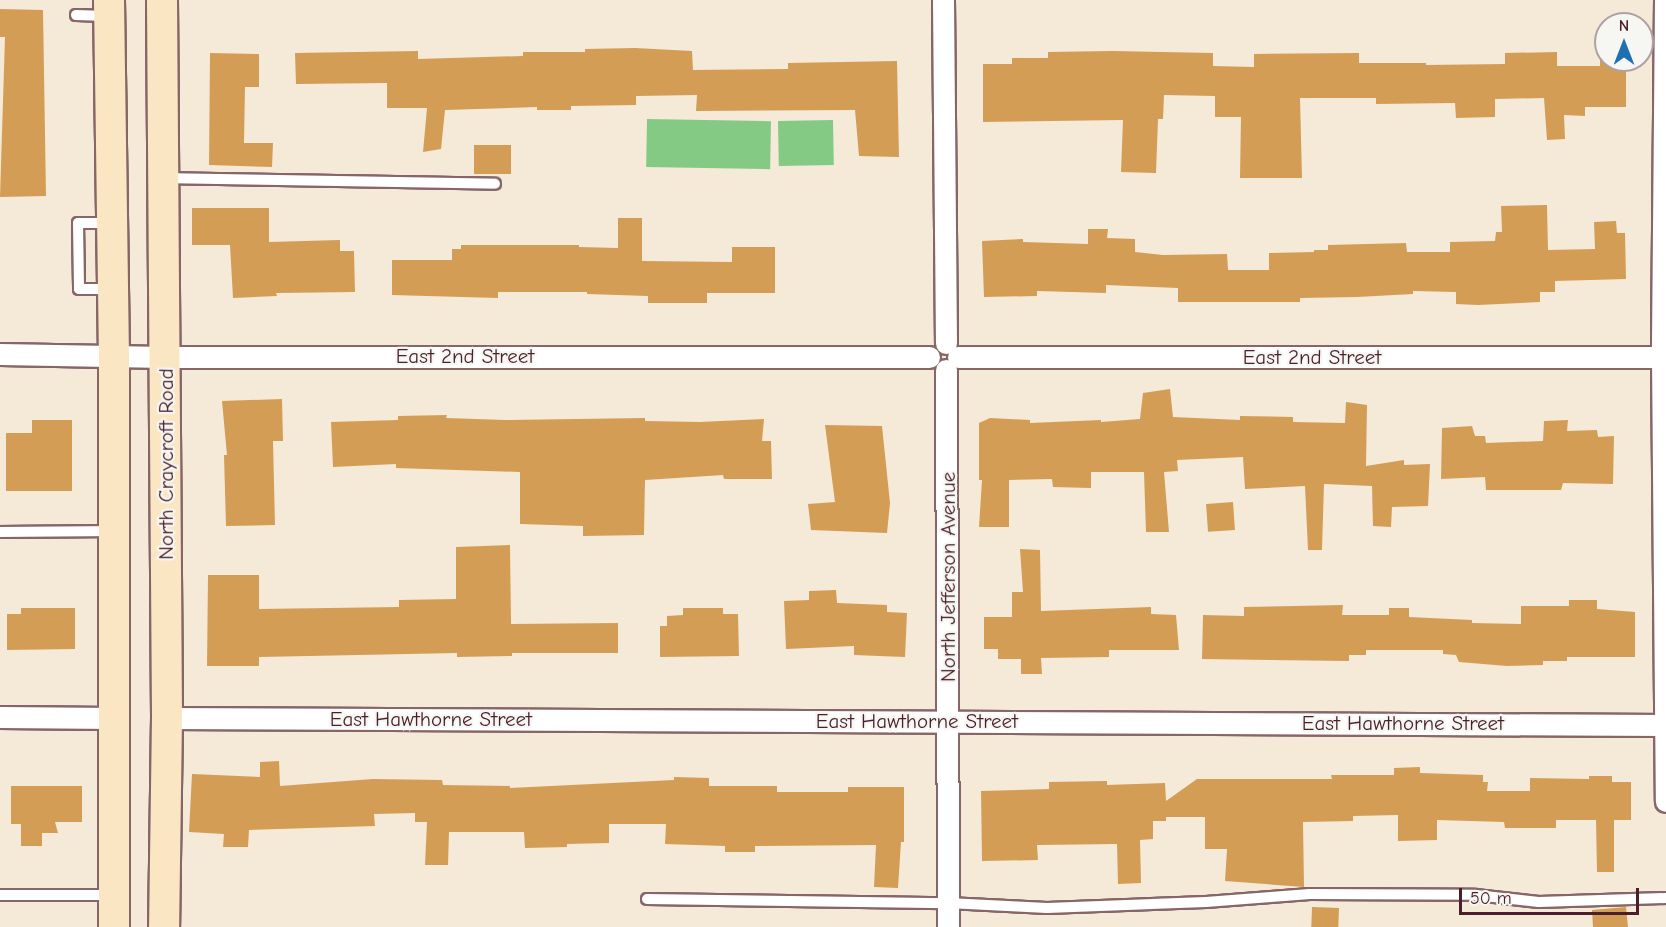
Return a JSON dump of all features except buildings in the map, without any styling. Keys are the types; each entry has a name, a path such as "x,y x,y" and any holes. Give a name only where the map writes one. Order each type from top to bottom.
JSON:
{"main road":[{"name":"North Craycroft Road","path":"162,0 167,718 164,927"},
{"path":"110,8 114,355 114,927"}],"street":[{"name":"North Jefferson Avenue","path":"943,0 950,356 948,927"},
{"path":"1665,0 1666,801"},
{"name":"East 2nd Street","path":"0,354 165,357 929,357 934,367 950,356 1664,357"},
{"path":"0,717 114,718"},
{"name":"East Hawthorne Street","path":"167,718 1666,725"}],"lane":[{"path":"76,15 110,8"},
{"path":"164,178 495,184"},
{"path":"112,223 78,224 79,289 112,289"},
{"path":"0,532 113,531"},
{"path":"647,899 948,903 1047,908 1206,902 1310,894 1476,895 1539,902 1666,898"},
{"path":"0,895 114,895"}],"green space":[{"path":"647,119 771,121 770,169 646,167"},
{"path":"833,120 834,165 779,166 778,121"}]}
